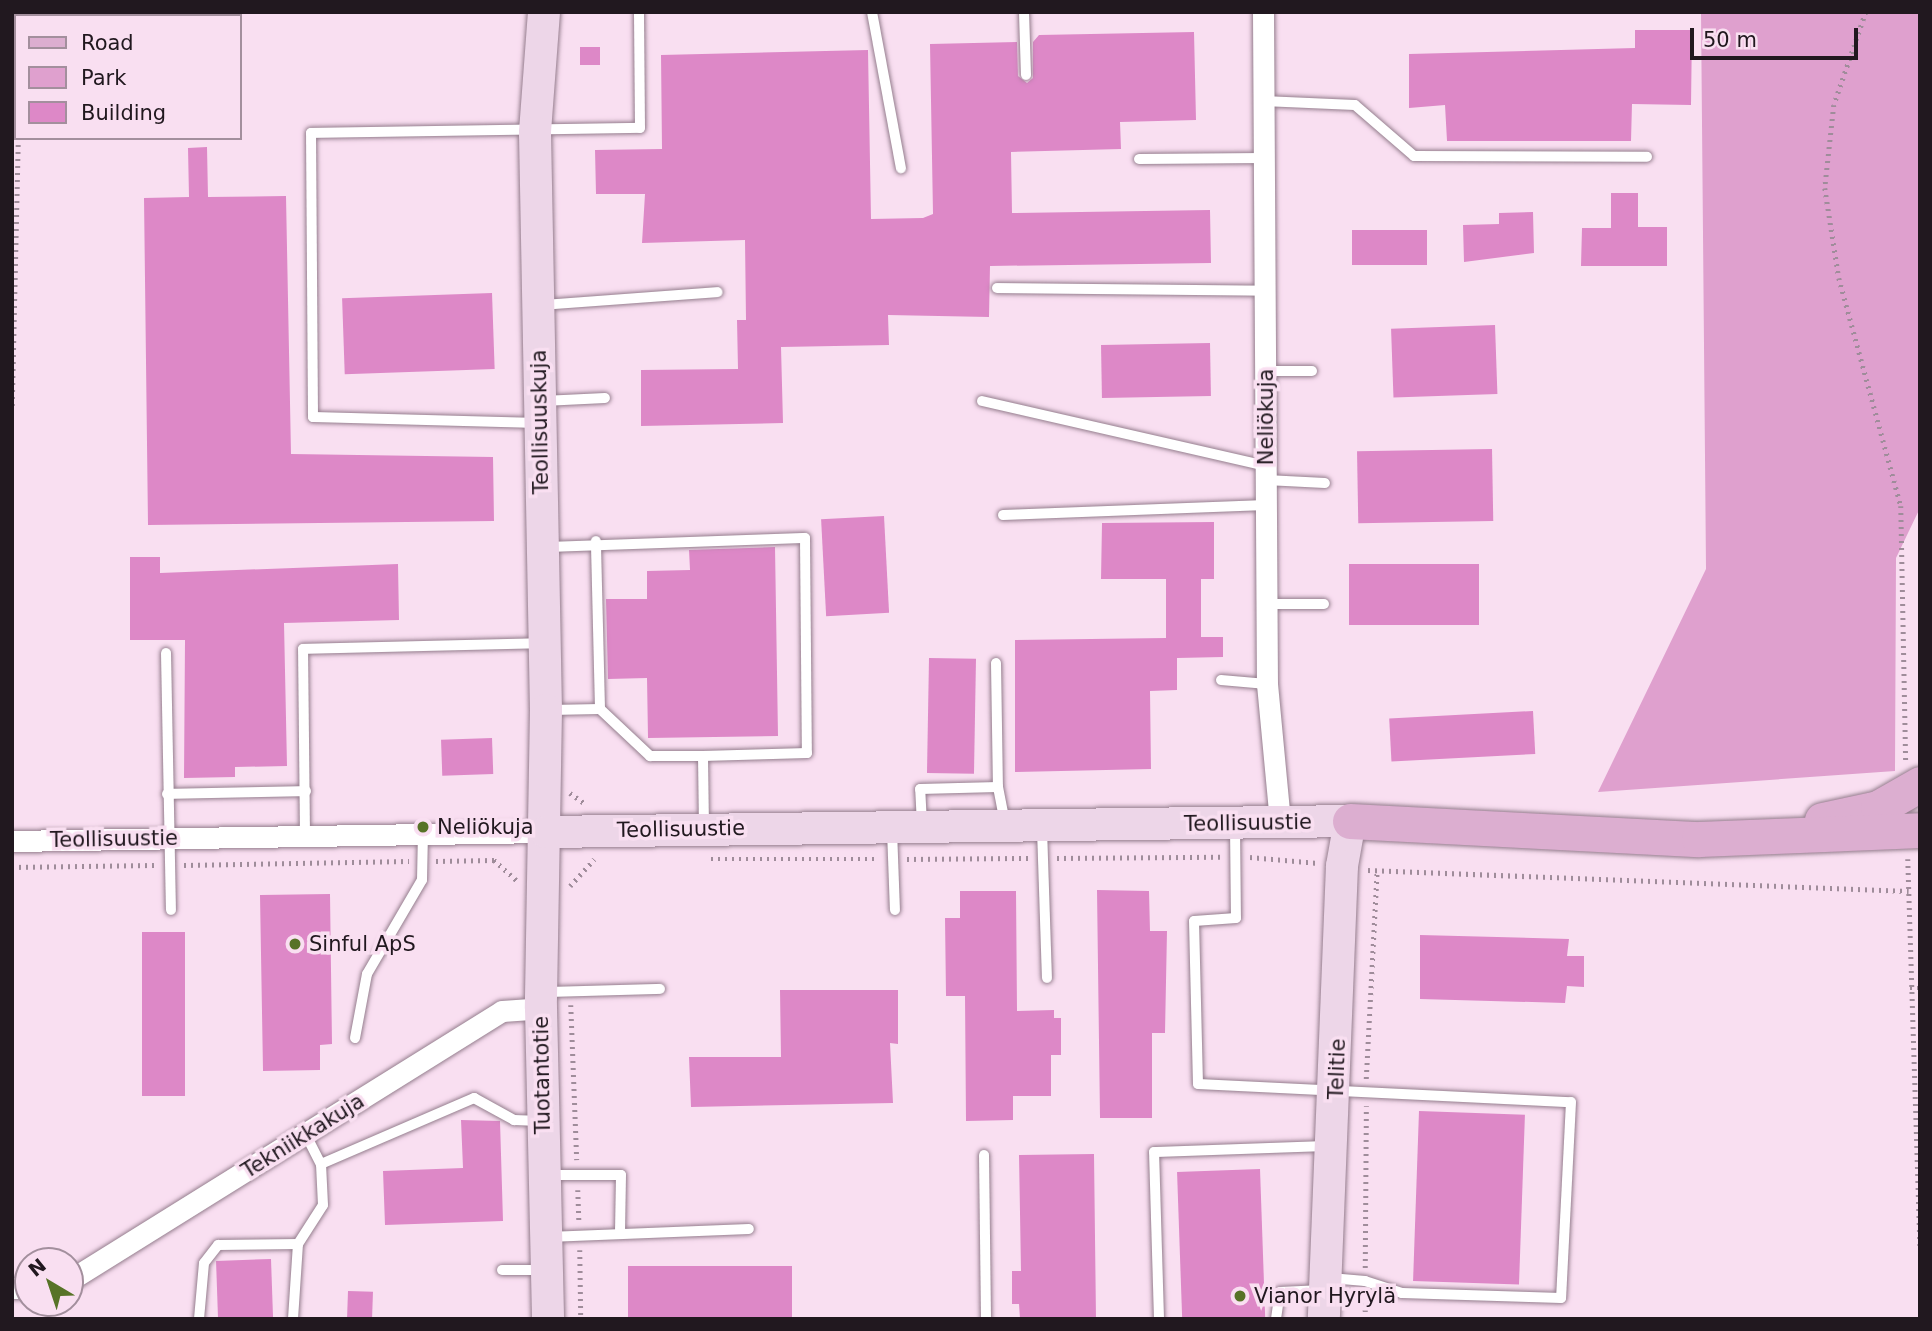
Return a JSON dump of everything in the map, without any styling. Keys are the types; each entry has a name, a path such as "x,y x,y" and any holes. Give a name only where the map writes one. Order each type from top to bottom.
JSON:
{"main road":[{"path":"1645,836 1847,816 1913,779"},
{"path":"1350,821 1645,836 1920,830"},
{"path":"1645,836 1700,847 1888,848 1914,868"}],"street":[{"name":"Teollisuuskuja","path":"544,12 535,133 546,832"},
{"name":"Neliökuja","path":"1263,12 1267,684 1280,821"},
{"name":"Teollisuustie","path":"12,841 704,828 1350,821"},
{"name":"Telitie","path":"1326,1295 1337,1090 1342,866 1350,821"},
{"name":"Tuotantotie","path":"546,832 562,890 551,997 543,1122 548,1319"},
{"name":"Tekniikkakuja","path":"84,1271 502,1011 551,997"}],"lane":[{"path":"604,398 540,412 313,418 312,133 535,133 640,128 639,12"},
{"path":"872,12 901,168"},
{"path":"1024,12 1026,75"},
{"path":"1263,101 1355,105 1414,156 1647,157"},
{"path":"1139,159 1264,158"},
{"path":"997,288 1265,291"},
{"path":"539,305 718,292"},
{"path":"1265,371 1312,371"},
{"path":"982,401 1266,473 1325,483"},
{"path":"1003,515 1266,505"},
{"path":"542,547 596,541 805,538 807,753 650,756 600,709 546,710"},
{"path":"596,541 600,709"},
{"path":"1267,604 1324,604"},
{"path":"305,836 303,649 544,643"},
{"path":"166,653 171,910"},
{"path":"996,663 998,787 1006,825"},
{"path":"1221,680 1267,684"},
{"path":"703,756 704,828"},
{"path":"895,910 893,859 920,789 998,787"},
{"path":"167,794 306,791"},
{"path":"1235,823 1236,918 1194,921 1198,1084 1571,1102 1561,1298 1402,1293 1365,1281 1326,1295 1280,1292 1276,1319"},
{"path":"1042,826 1047,978"},
{"path":"355,1038 367,974 422,880 427,861 423,834"},
{"path":"551,997 660,989"},
{"path":"321,1164 474,1098 514,1120 543,1122"},
{"path":"293,1319 298,1244 323,1205 321,1164 306,1135"},
{"path":"1159,1319 1154,1152 1334,1146"},
{"path":"984,1155 986,1319"},
{"path":"543,1175 621,1175 620,1233"},
{"path":"545,1237 749,1229"},
{"path":"199,1319 204,1263 218,1245 298,1244"},
{"path":"502,1270 546,1270"}],"path":[{"path":"1867,12 1834,105 1825,188 1839,278 1901,506 1913,779"},
{"path":"12,406 18,140"},
{"path":"699,859 1237,858 1342,866 1909,891"},
{"path":"12,867 494,860 520,884 562,890 593,859 602,859"},
{"path":"1914,868 1909,891 1910,988 1920,1248"},
{"path":"1910,988 1920,988"},
{"path":"551,997 578,1175 581,1319"}],"green space":[{"path":"1701,12 1920,12 1920,508 1896,558 1895,771 1598,792 1706,569"}],"building":[{"path":"1635,30 1692,30 1691,105 1632,104 1631,141 1447,141 1445,105 1409,108 1409,54 1635,48"},
{"path":"1194,32 1196,120 1120,122 1121,149 1011,152 1012,213 1210,210 1211,263 990,266 989,317 888,315 889,345 781,347 783,423 641,426 641,370 738,369 737,320 746,320 745,240 642,243 645,194 596,194 595,150 662,149 661,55 868,50 871,219 923,218 933,214 930,44 1017,42 1018,76 1027,83 1033,78 1033,42 1039,35"},
{"path":"580,47 600,47 600,65 580,65"},
{"path":"207,147 208,197 286,196 291,454 493,457 494,521 148,525 144,198 189,197 188,148"},
{"path":"1611,193 1638,193 1638,227 1667,227 1667,266 1581,266 1582,228 1611,228"},
{"path":"1533,212 1534,253 1464,262 1463,225 1499,224 1499,213"},
{"path":"1352,230 1427,230 1427,265 1352,265"},
{"path":"492,293 495,369 345,374 342,298"},
{"path":"1495,325 1497,394 1393,398 1391,329"},
{"path":"1210,343 1211,396 1102,398 1101,345"},
{"path":"1492,449 1493,521 1358,523 1357,451"},
{"path":"884,516 889,613 826,616 821,519"},
{"path":"1214,522 1214,579 1201,579 1201,637 1223,637 1223,657 1177,658 1177,690 1150,691 1151,769 1015,772 1015,640 1166,638 1166,579 1101,579 1102,523"},
{"path":"775,547 778,736 648,738 647,678 608,679 606,599 647,599 647,571 690,570 689,550"},
{"path":"130,557 160,557 160,573 398,564 399,620 284,623 287,766 235,767 235,777 184,778 185,640 130,640"},
{"path":"1349,564 1479,564 1479,625 1349,625"},
{"path":"929,658 976,659 974,774 927,773"},
{"path":"1533,711 1535,754 1391,761 1389,719"},
{"path":"492,738 493,774 442,776 441,740"},
{"path":"1097,890 1149,891 1150,931 1167,931 1165,1033 1152,1033 1152,1118 1100,1118"},
{"path":"960,891 1016,891 1017,1011 1054,1010 1054,1018 1061,1018 1061,1055 1051,1055 1051,1096 1013,1096 1013,1120 966,1121 965,996 946,996 945,918 960,918"},
{"path":"330,894 332,1044 320,1045 320,1070 263,1071 260,895"},
{"path":"142,932 185,932 185,1096 142,1096"},
{"path":"1420,935 1569,939 1567,956 1584,956 1584,987 1567,986 1565,1003 1420,999"},
{"path":"780,990 898,990 898,1044 890,1043 893,1103 691,1107 689,1057 781,1057"},
{"path":"1419,1111 1525,1115 1519,1285 1413,1281"},
{"path":"461,1120 500,1121 503,1221 385,1225 383,1171 463,1168"},
{"path":"1094,1154 1096,1319 1020,1319 1019,1304 1012,1304 1012,1271 1021,1271 1019,1155"},
{"path":"1260,1169 1265,1319 1182,1319 1177,1172"},
{"path":"271,1259 273,1319 218,1319 216,1261"},
{"path":"628,1266 792,1266 792,1319 628,1319"},
{"path":"348,1291 373,1292 372,1319 347,1319"}],"place":[{"name":"Neliökuja","path":"423,827"},
{"name":"Sinful ApS","path":"295,944"},
{"name":"Vianor Hyrylä","path":"1240,1296"}]}
